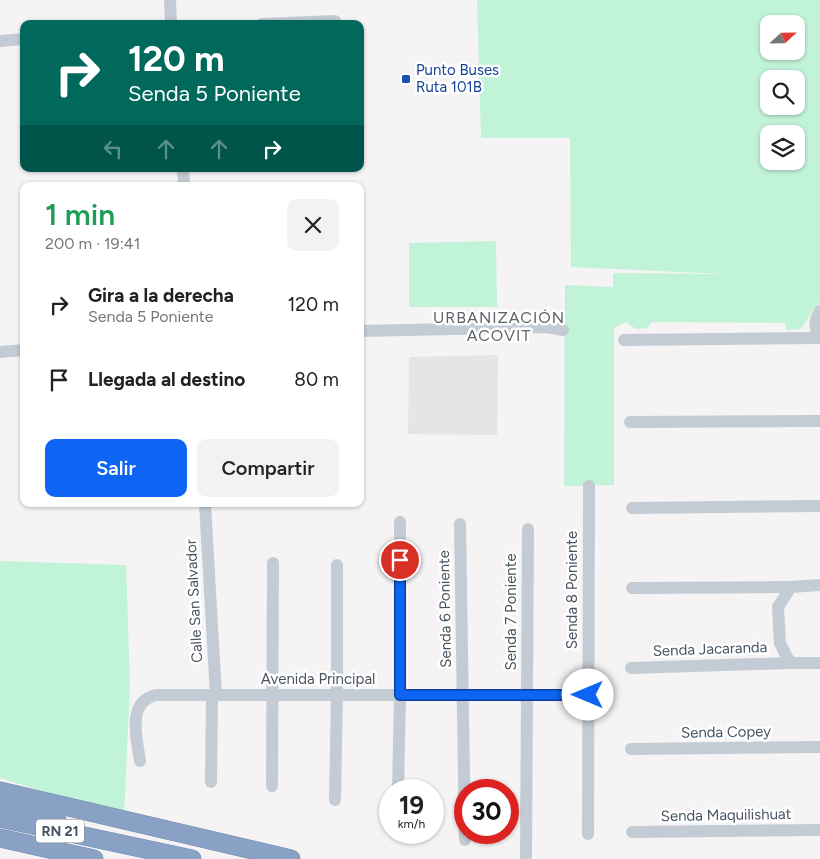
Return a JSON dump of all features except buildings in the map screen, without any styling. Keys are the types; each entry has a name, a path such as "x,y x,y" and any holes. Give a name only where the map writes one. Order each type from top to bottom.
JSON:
{"highway":[{"path":"0,791 291,859"},
{"path":"0,802 121,843"},
{"name":"RN 21","path":"0,818 192,859"},
{"name":"RN 21","path":"0,838 94,859"}],"street":[{"path":"170,0 171,20"},
{"path":"0,41 20,39"},
{"path":"624,340 820,337 815,322 820,311"},
{"path":"364,331 547,327 564,330"},
{"path":"0,352 20,350"},
{"path":"630,422 820,421"},
{"name":"Senda 8 Poniente","path":"588,834 589,486"},
{"path":"632,508 820,506"},
{"name":"Calle San Salvador","path":"205,507 214,696 211,782"},
{"path":"398,779 400,522"},
{"name":"Senda 6 Poniente","path":"460,524 463,779"},
{"name":"Senda 7 Poniente","path":"526,856 528,529"},
{"path":"272,786 273,563"},
{"path":"335,800 337,694 336,565"},
{"path":"632,588 791,587 820,585"},
{"path":"790,663 780,644 778,607 791,587"},
{"name":"Senda Jacaranda","path":"631,668 820,663"},
{"name":"Avenida Principal","path":"140,762 135,721 136,713 148,697 156,695 588,695"},
{"name":"Senda Copey","path":"632,749 820,747"},
{"name":"Senda Maquilishuat","path":"632,832 820,830"}],"shaded area":[{"path":"498,355 497,435 408,434 409,357"}],"green space":[{"path":"477,0 820,0 820,302 801,329 786,330 785,323 652,322 647,328 636,329 626,322 614,328 614,485 564,486 565,285 613,287 613,273 725,274 571,267 570,138 481,138"},
{"path":"496,241 497,307 409,307 409,243"},
{"path":"0,561 126,565 130,685 124,816 0,778"}],"place":[{"name":"Punto Buses Ruta 101B","path":"406,79"}],"district":[{"name":"URBANIZACIÓN ACOVIT","path":"499,326"}],"route":[{"path":"400,560 400,695 588,695"}]}
